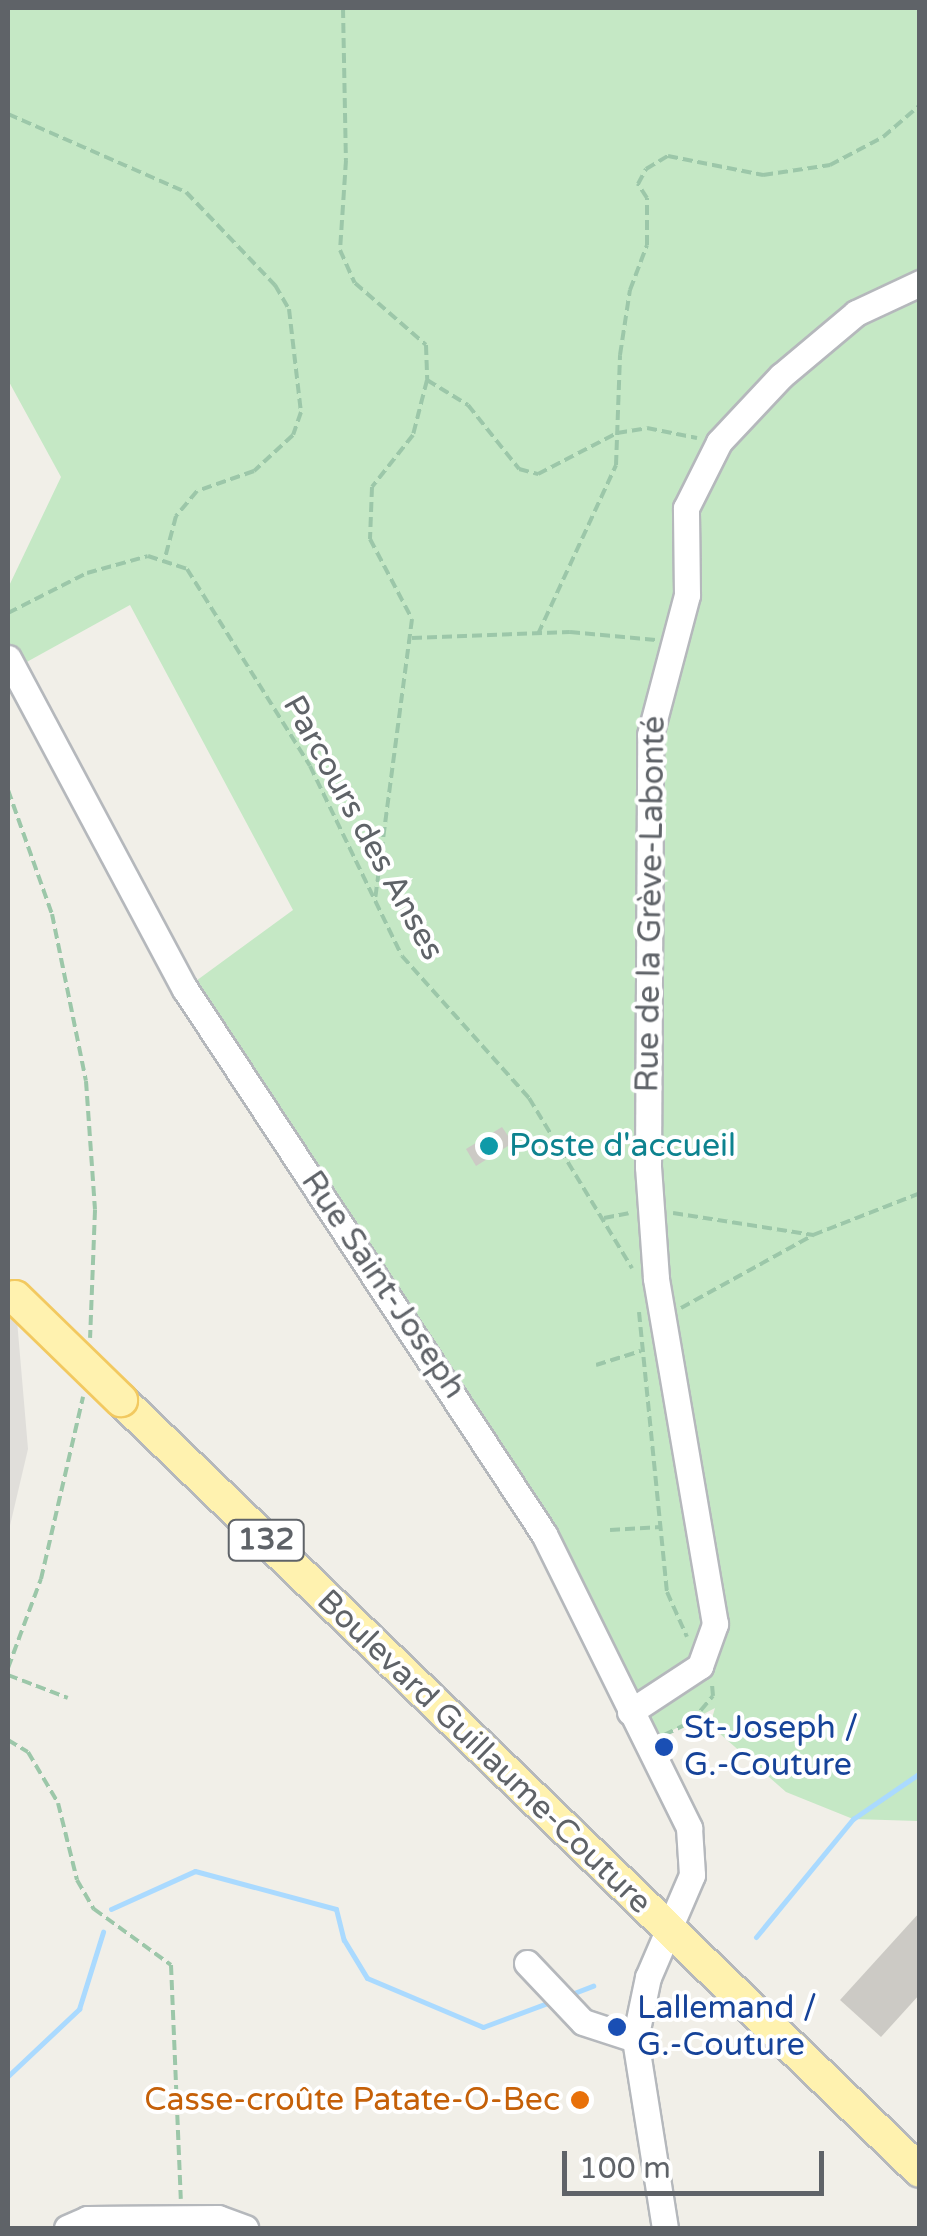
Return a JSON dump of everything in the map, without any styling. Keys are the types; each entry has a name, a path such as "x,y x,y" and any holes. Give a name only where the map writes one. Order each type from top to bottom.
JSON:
{"main road":[{"name":"Boulevard Guillaume-Couture","path":"11,1293 920,2171"}],"street":[{"name":"Rue de la Grève-Labonté","path":"700,1666 712,1645 712,1594 663,1318 650,1210 650,735 688,595 686,508 719,442 856,313 920,283"},
{"name":"Rue Saint-Joseph","path":"8,658 185,990 544,1534 646,1744 694,1852 692,1875 648,1977 635,2039"},
{"path":"630,1712 700,1666"},
{"path":"528,1963 583,2022 635,2039 665,2228"},
{"path":"67,2228 87,2220 182,2218 230,2218 245,2228"}],"path":[{"path":"343,8 346,160 340,250 355,283 426,345 428,380 413,435 372,487 370,539 412,619 375,900"},
{"path":"538,634 599,511 616,465 628,306 647,244 647,198 638,184 646,169 668,156 762,175 830,165 882,137 920,105"},
{"path":"8,114 186,192 275,285 289,309 301,412 293,436 254,470 197,491 176,516 164,558 87,572 8,613"},
{"path":"428,380 468,405 519,469 538,474 617,433 647,428 719,442"},
{"name":"Parcours des Anses","path":"164,558 187,569 207,594 310,766 402,956 529,1098 604,1218 635,1279"},
{"path":"412,638 538,634 676,642"},
{"path":"8,790 52,914 86,1081 95,1210 90,1340"},
{"path":"663,1318 813,1236 920,1193"},
{"path":"604,1218 650,1210 813,1236"},
{"path":"638,1305 667,1592 713,1696 691,1722 646,1744"},
{"path":"596,1365 641,1351"},
{"path":"68,1698 8,1672 41,1579 84,1395"},
{"path":"610,1530 661,1527"},
{"path":"8,1740 28,1752 58,1802 77,1880 94,1908 171,1966 182,2218"}],"shaded area":[{"path":"8,1289 15,1297 28,1449 8,1534"}],"green space":[{"path":"8,8 919,8 918,1821 853,1819 786,1792 710,1725 715,1708 646,1744 544,1534 185,989 293,910 130,605 14,669 8,658 8,588 61,477 8,380"}],"building":[{"name":"Poste d'accueil","path":"502,1127 513,1143 476,1166 466,1149"},
{"path":"920,1912 920,1994 881,2037 840,2000"}],"waterway":[{"path":"756,1937 853,1819 920,1773"},
{"path":"111,1909 195,1871 336,1909 344,1940 367,1978 483,2027 550,2002"},
{"path":"8,2076 79,2009 103,1932"},
{"path":"569,1995 593,1986"}],"place":[{"name":"Poste d'accueil","path":"489,1146"},
{"name":"St-Joseph / G.-Couture","path":"664,1747"},
{"name":"Lallemand / G.-Couture","path":"617,2027"},
{"name":"Casse-croûte Patate-O-Bec","path":"580,2100"}]}
